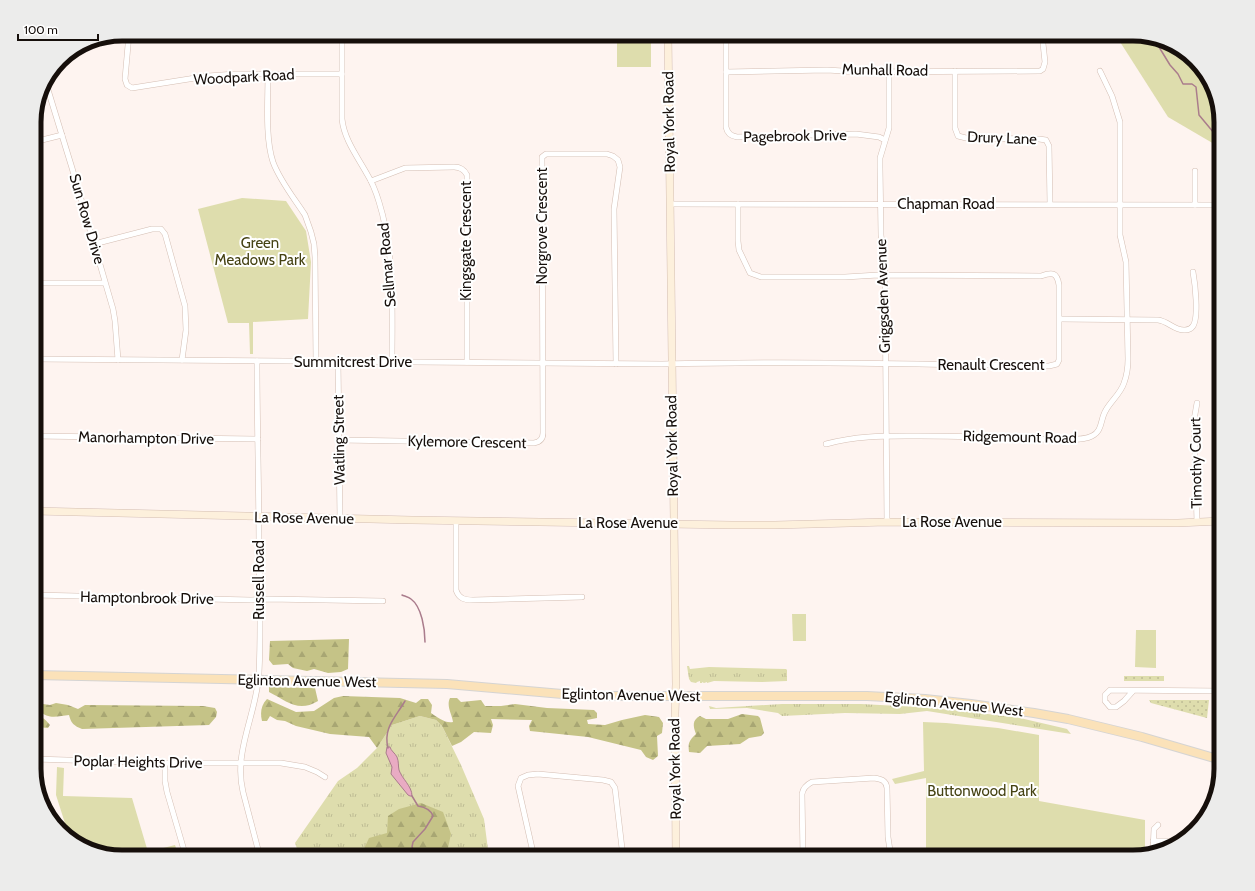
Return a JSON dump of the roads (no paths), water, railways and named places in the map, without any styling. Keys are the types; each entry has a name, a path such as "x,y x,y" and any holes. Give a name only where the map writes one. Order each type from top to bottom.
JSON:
{"main road":[{"name":"Eglinton Avenue West","path":"41,675 447,684 585,696 868,696 925,699 1034,713 1142,737 1214,758"}],"street":[{"name":"Woodpark Road","path":"129,41 125,79 127,85 132,88 208,76 235,74 342,74"},
{"name":"Sellmar Road","path":"342,41 343,128 348,141 371,181 384,218 390,255 392,362"},
{"name":"Royal York Road","path":"668,41 676,850"},
{"name":"Pagebrook Drive","path":"726,41 726,126 730,135 737,137 856,134 879,137 885,140"},
{"name":"Munhall Road","path":"726,72 827,70 859,72 1036,71 1043,69 1045,64 1043,41"},
{"name":"Drury Lane","path":"955,71 955,128 958,136 966,138 1046,140 1050,146 1050,204"},
{"name":"Ridgemount Road","path":"826,444 856,437 886,436 968,436 1086,439 1093,436 1099,430 1105,411 1120,390 1126,377 1128,359 1126,262 1120,234 1120,122 1112,96 1100,71"},
{"name":"Griggsden Avenue","path":"887,522 885,275 880,235 880,158 889,128 889,72"},
{"path":"268,74 269,137 273,161 277,172 310,227 314,244 316,361"},
{"name":"Sun Row Drive","path":"48,88 115,321 118,360"},
{"path":"41,140 62,135"},
{"name":"Norgrove Crescent","path":"543,363 542,160 543,155 548,153 607,154 615,158 619,163 614,209 616,364"},
{"name":"Kingsgate Crescent","path":"371,181 405,168 459,167 465,171 467,175 467,362"},
{"path":"1195,171 1195,205"},
{"name":"Chapman Road","path":"670,204 1214,205"},
{"name":"Renault Crescent","path":"672,364 790,363 1049,366 1057,364 1059,360 1059,284 1058,278 1054,274 1041,276 885,275 832,278 755,276 748,270 738,246 738,204"},
{"path":"94,244 152,229 160,229 165,234 185,306 186,330 182,360"},
{"path":"1060,319 1158,320 1165,321 1182,330 1191,328 1194,323 1195,316 1195,285 1193,272"},
{"path":"41,283 104,283"},
{"name":"Summitcrest Drive","path":"41,359 672,364"},
{"name":"Russell Road","path":"257,361 260,600 259,680 257,693 243,743 240,783 258,850"},
{"name":"Watling Street","path":"338,362 340,519"},
{"name":"Kylemore Crescent","path":"339,440 538,442 541,440 543,433 543,363"},
{"name":"Timothy Court","path":"1197,403 1194,420 1197,522"},
{"name":"Manorhampton Drive","path":"41,436 258,439"},
{"name":"La Rose Avenue","path":"41,511 340,519 774,525 887,522 1178,523 1214,521"},
{"path":"456,521 456,590 463,599 582,597"},
{"name":"Hamptonbrook Drive","path":"41,595 243,600 383,601"},
{"path":"1133,691 1115,708 1106,704 1104,699 1105,694 1110,690 1214,691"},
{"name":"Poplar Heights Drive","path":"41,759 297,765 312,769 325,777"},
{"path":"165,763 165,781 167,792 184,850"},
{"path":"532,850 518,786 521,778 528,775 538,774 604,780 611,782 615,788 622,850"},
{"path":"803,850 802,794 806,786 812,782 874,778 882,780 888,788 888,836 890,850"},
{"path":"1153,847 1154,829 1158,824"},
{"path":"1153,841 1171,841"}],"waterway":[{"path":"1159,45 1159,47 1170,65 1178,74 1183,84 1192,84 1196,87 1199,115 1214,133"},
{"path":"402,595 410,598 418,607 423,625 425,642"},
{"path":"388,748 387,735 391,723 405,701"},
{"path":"412,796 418,806 427,809 433,816 425,829 413,842 412,847 414,850"}],"park label":[{"name":"Green Meadows Park","path":"260,252"},
{"name":"Buttonwood Park","path":"982,791"}]}
